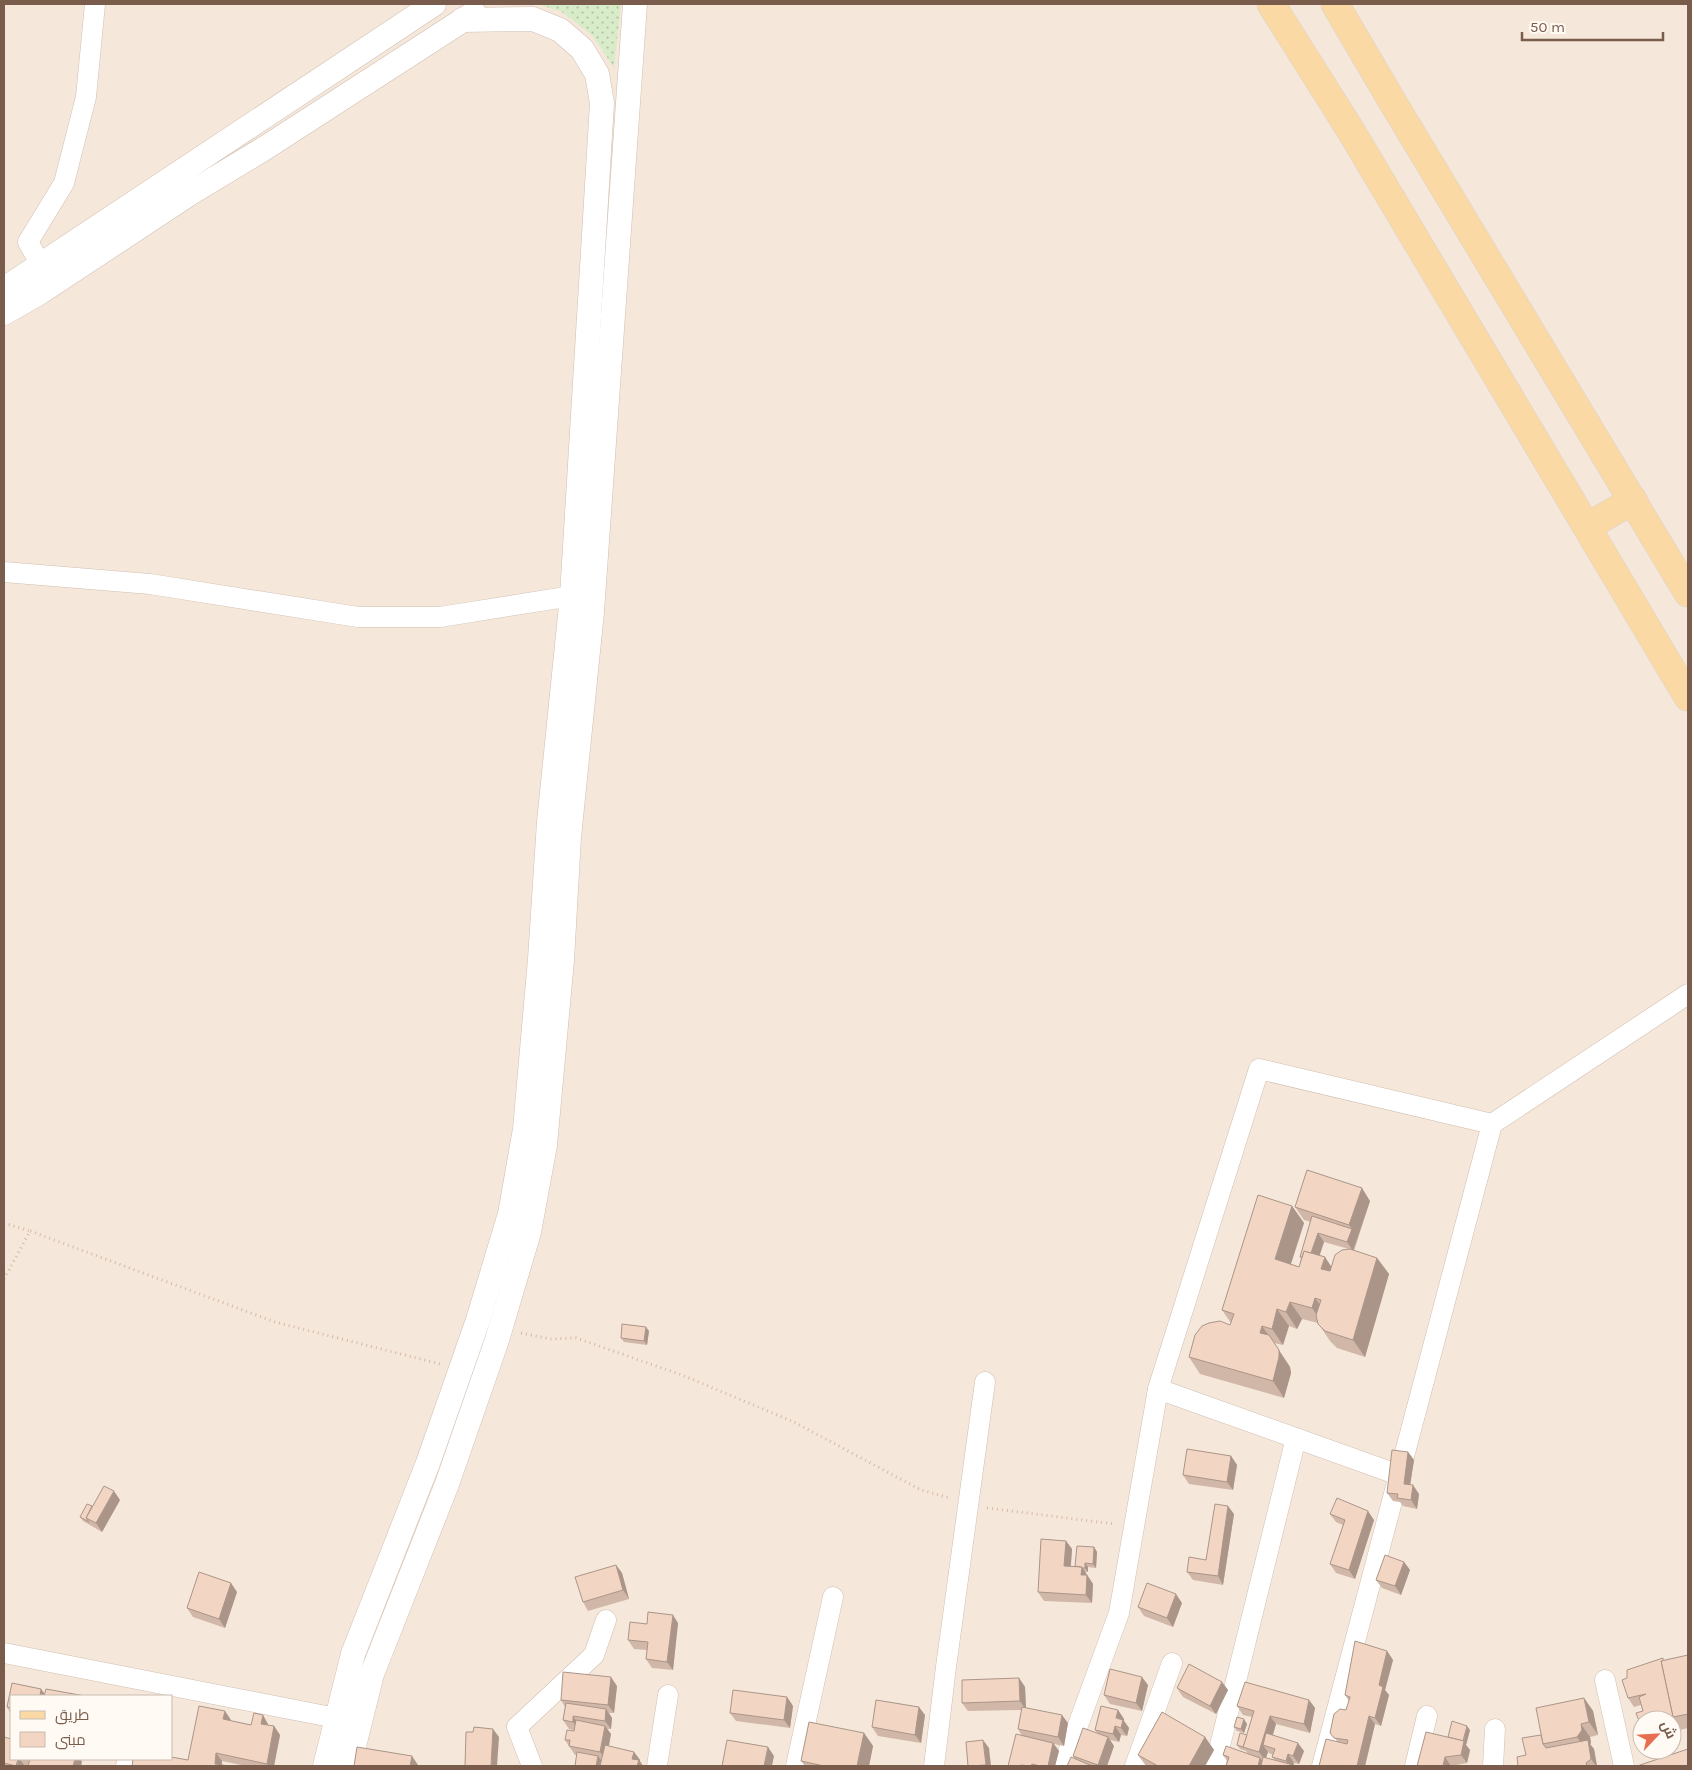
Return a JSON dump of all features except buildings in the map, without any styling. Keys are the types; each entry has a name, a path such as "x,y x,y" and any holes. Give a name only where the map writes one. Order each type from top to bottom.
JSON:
{"main road":[{"path":"1272,4 1351,131 1688,697"},
{"path":"1335,4 1688,593"},
{"path":"1587,527 1633,500"}],"street":[{"path":"41,265 28,242 64,183 86,97 95,4"},
{"path":"4,289 434,4"},
{"path":"4,313 39,293 189,194 265,148 488,4"},
{"path":"325,1766 353,1654 428,1463 478,1320 510,1214 525,1129 569,838 592,612 635,4"},
{"path":"349,1766 372,1674 447,1484 500,1330 530,1232 545,1145 551,959 549,822 572,596 602,103 597,74 582,49 560,30 532,19 462,20"},
{"path":"250,125 265,148"},
{"path":"596,181 623,183"},
{"path":"4,572 150,584 358,617 440,617 572,596"},
{"path":"1322,1766 1492,1124 1688,994"},
{"path":"1063,1766 1120,1613 1158,1389 1259,1069 1492,1124"},
{"path":"934,1766 985,1382"},
{"path":"1158,1389 1399,1475"},
{"path":"1215,1766 1296,1438"},
{"path":"796,1766 833,1597"},
{"path":"532,1766 517,1727 594,1655 606,1620"},
{"path":"5,1659 143,1689 336,1718"},
{"path":"1135,1766 1172,1663"},
{"path":"1605,1680 1624,1766"},
{"path":"657,1766 668,1694"},
{"path":"1415,1766 1427,1716"},
{"path":"1493,1766 1495,1729"}],"path":[{"path":"4,1223 275,1322 461,1369"},
{"path":"4,1279 30,1231"},
{"path":"500,1330 550,1339 576,1338 682,1375 794,1422 921,1490 986,1508 1134,1526"}],"shaded area":[{"path":"4,4 1688,4 1688,1766 4,1766"}],"green space":[{"path":"537,4 621,4 614,68 593,36 562,12"}]}
